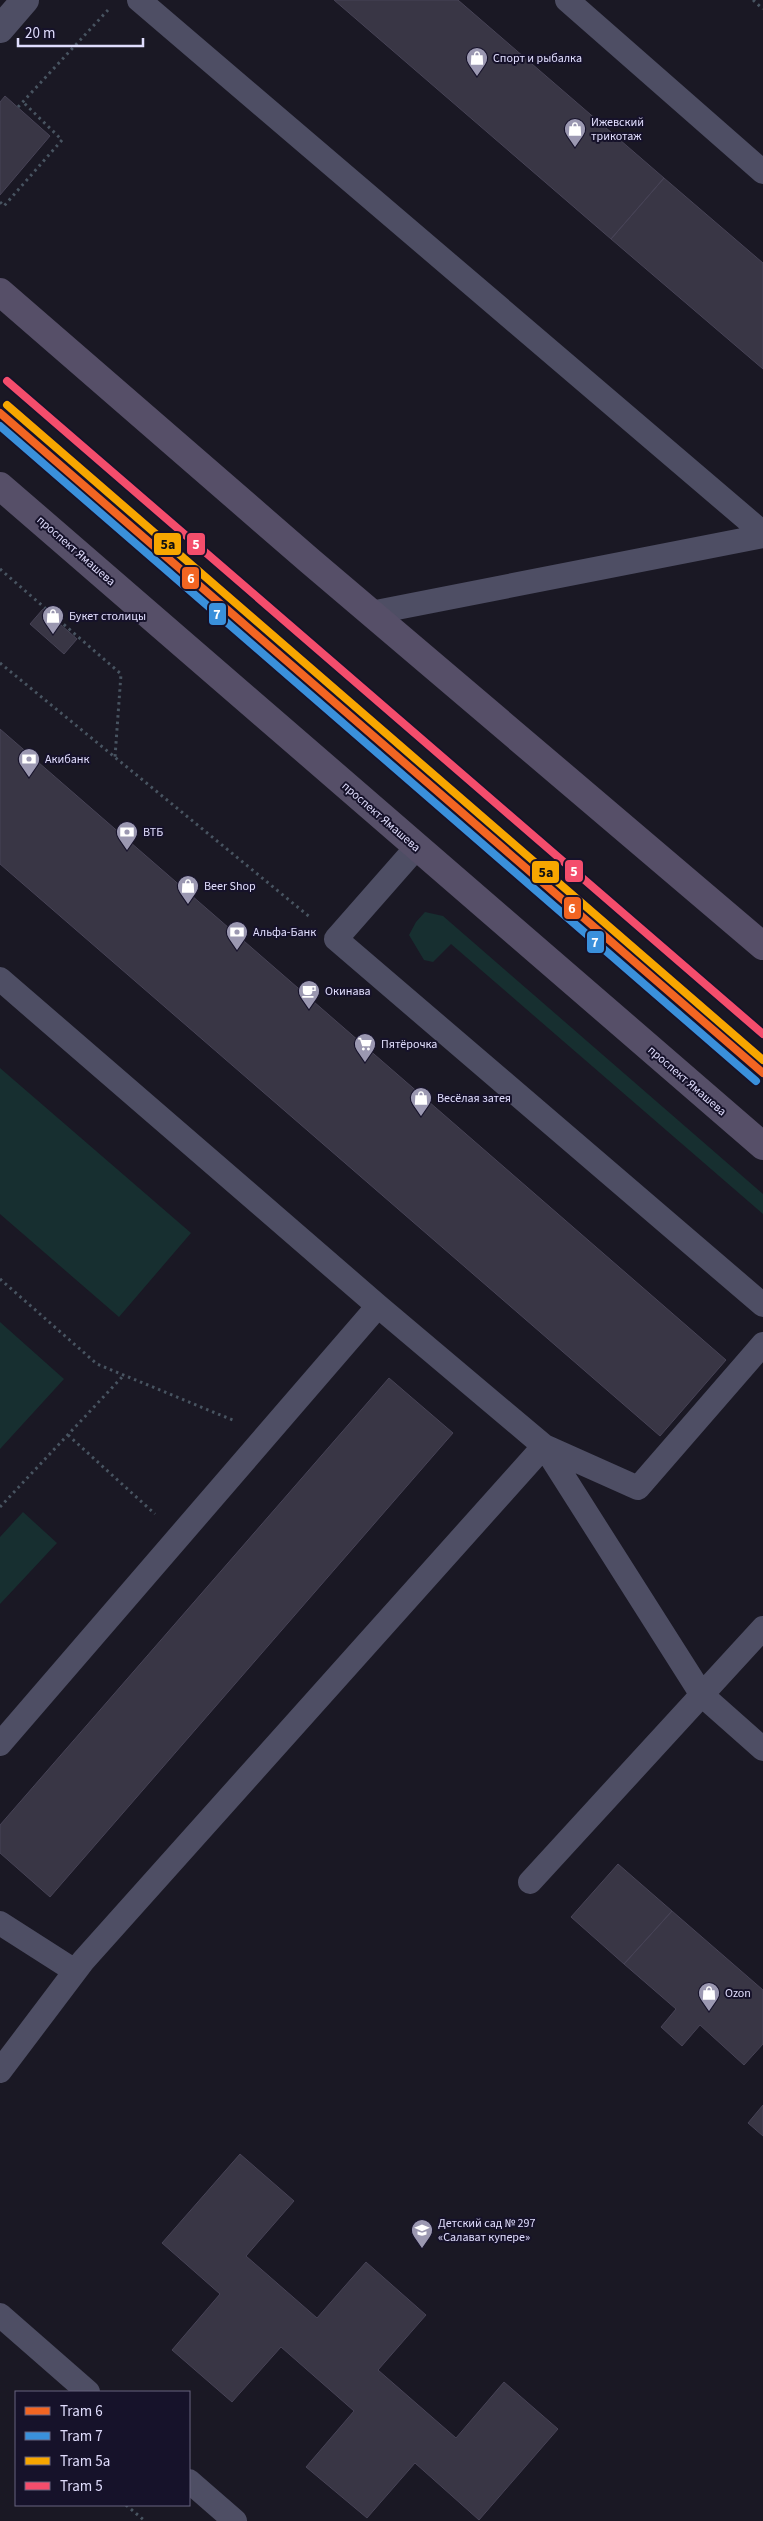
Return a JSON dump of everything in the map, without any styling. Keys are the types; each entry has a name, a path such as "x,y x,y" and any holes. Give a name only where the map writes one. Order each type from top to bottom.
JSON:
{"main road":[{"path":"0,292 371,613 763,946"},
{"name":"проспект Ямашева","path":"0,486 416,848 763,1146"}],"street":[{"path":"0,29 25,0"}],"lane":[{"path":"138,0 763,534"},
{"path":"567,0 763,172"},
{"path":"371,613 763,534"},
{"path":"416,848 336,939 763,1305"},
{"path":"0,979 378,1306 544,1446 638,1488 763,1344"},
{"path":"5,1728 180,1536 378,1306"},
{"path":"544,1446 702,1695 763,1749"},
{"path":"0,2071 75,1971 544,1446"},
{"path":"530,1882 763,1628"},
{"path":"0,1923 75,1971"},
{"path":"0,2315 87,2391"},
{"path":"190,2482 234,2521"}],"path":[{"path":"753,0 763,9"},
{"path":"18,107 110,7"},
{"path":"0,202 4,206 62,140 23,102"},
{"path":"0,575 2,570 121,674 116,757"},
{"path":"0,663 336,939"},
{"path":"0,1279 97,1364 268,1434"},
{"path":"0,1507 124,1375"},
{"path":"68,1435 180,1536"},
{"path":"127,2506 144,2521"}],"green space":[{"path":"425,912 443,916 763,1194 763,1214 451,944 433,962 424,960 409,935 416,922"},
{"path":"0,1068 191,1233 119,1317 0,1214"},
{"path":"0,1322 64,1379 0,1449"},
{"path":"23,1512 57,1543 0,1604 0,1537"}],"building":[{"path":"334,0 458,0 664,178 611,239"},
{"path":"5,96 50,136 0,195 0,102"},
{"path":"664,178 763,263 763,369 611,239"},
{"path":"43,609 77,639 64,654 30,624"},
{"path":"0,729 726,1360 660,1436 0,864"},
{"path":"389,1378 453,1433 50,1897 0,1853 0,1825"},
{"path":"618,1864 672,1911 624,1964 571,1917"},
{"path":"672,1911 763,1990 763,2044 744,2065 700,2025 682,2046 661,2027 676,2009 624,1964"},
{"path":"763,2105 763,2136 748,2123"},
{"path":"240,2154 294,2201 246,2256 317,2318 366,2262 426,2315 378,2370 456,2438 504,2382 558,2429 479,2520 415,2463 367,2518 306,2467 354,2411 281,2347 232,2402 172,2350 220,2294 162,2243"}],"tram line":[{"name":"5","path":"7,381 763,1034"},
{"name":"5а","path":"7,405 763,1060"},
{"name":"6","path":"0,413 763,1073"},
{"name":"7","path":"0,426 756,1081"}],"place":[{"name":"Спорт и рыбалка","path":"477,77"},
{"name":"Ижевский трикотаж","path":"575,148"},
{"name":"Букет столицы","path":"53,635"},
{"name":"Акибанк","path":"29,778"},
{"name":"ВТБ","path":"127,851"},
{"name":"Beer Shop","path":"188,905"},
{"name":"Альфа-Банк","path":"237,951"},
{"name":"Окинава","path":"309,1010"},
{"name":"Пятёрочка","path":"365,1063"},
{"name":"Весёлая затея","path":"421,1117"},
{"name":"Ozon","path":"709,2012"},
{"name":"Детский сад № 297 «Салават купере»","path":"422,2249"}]}
